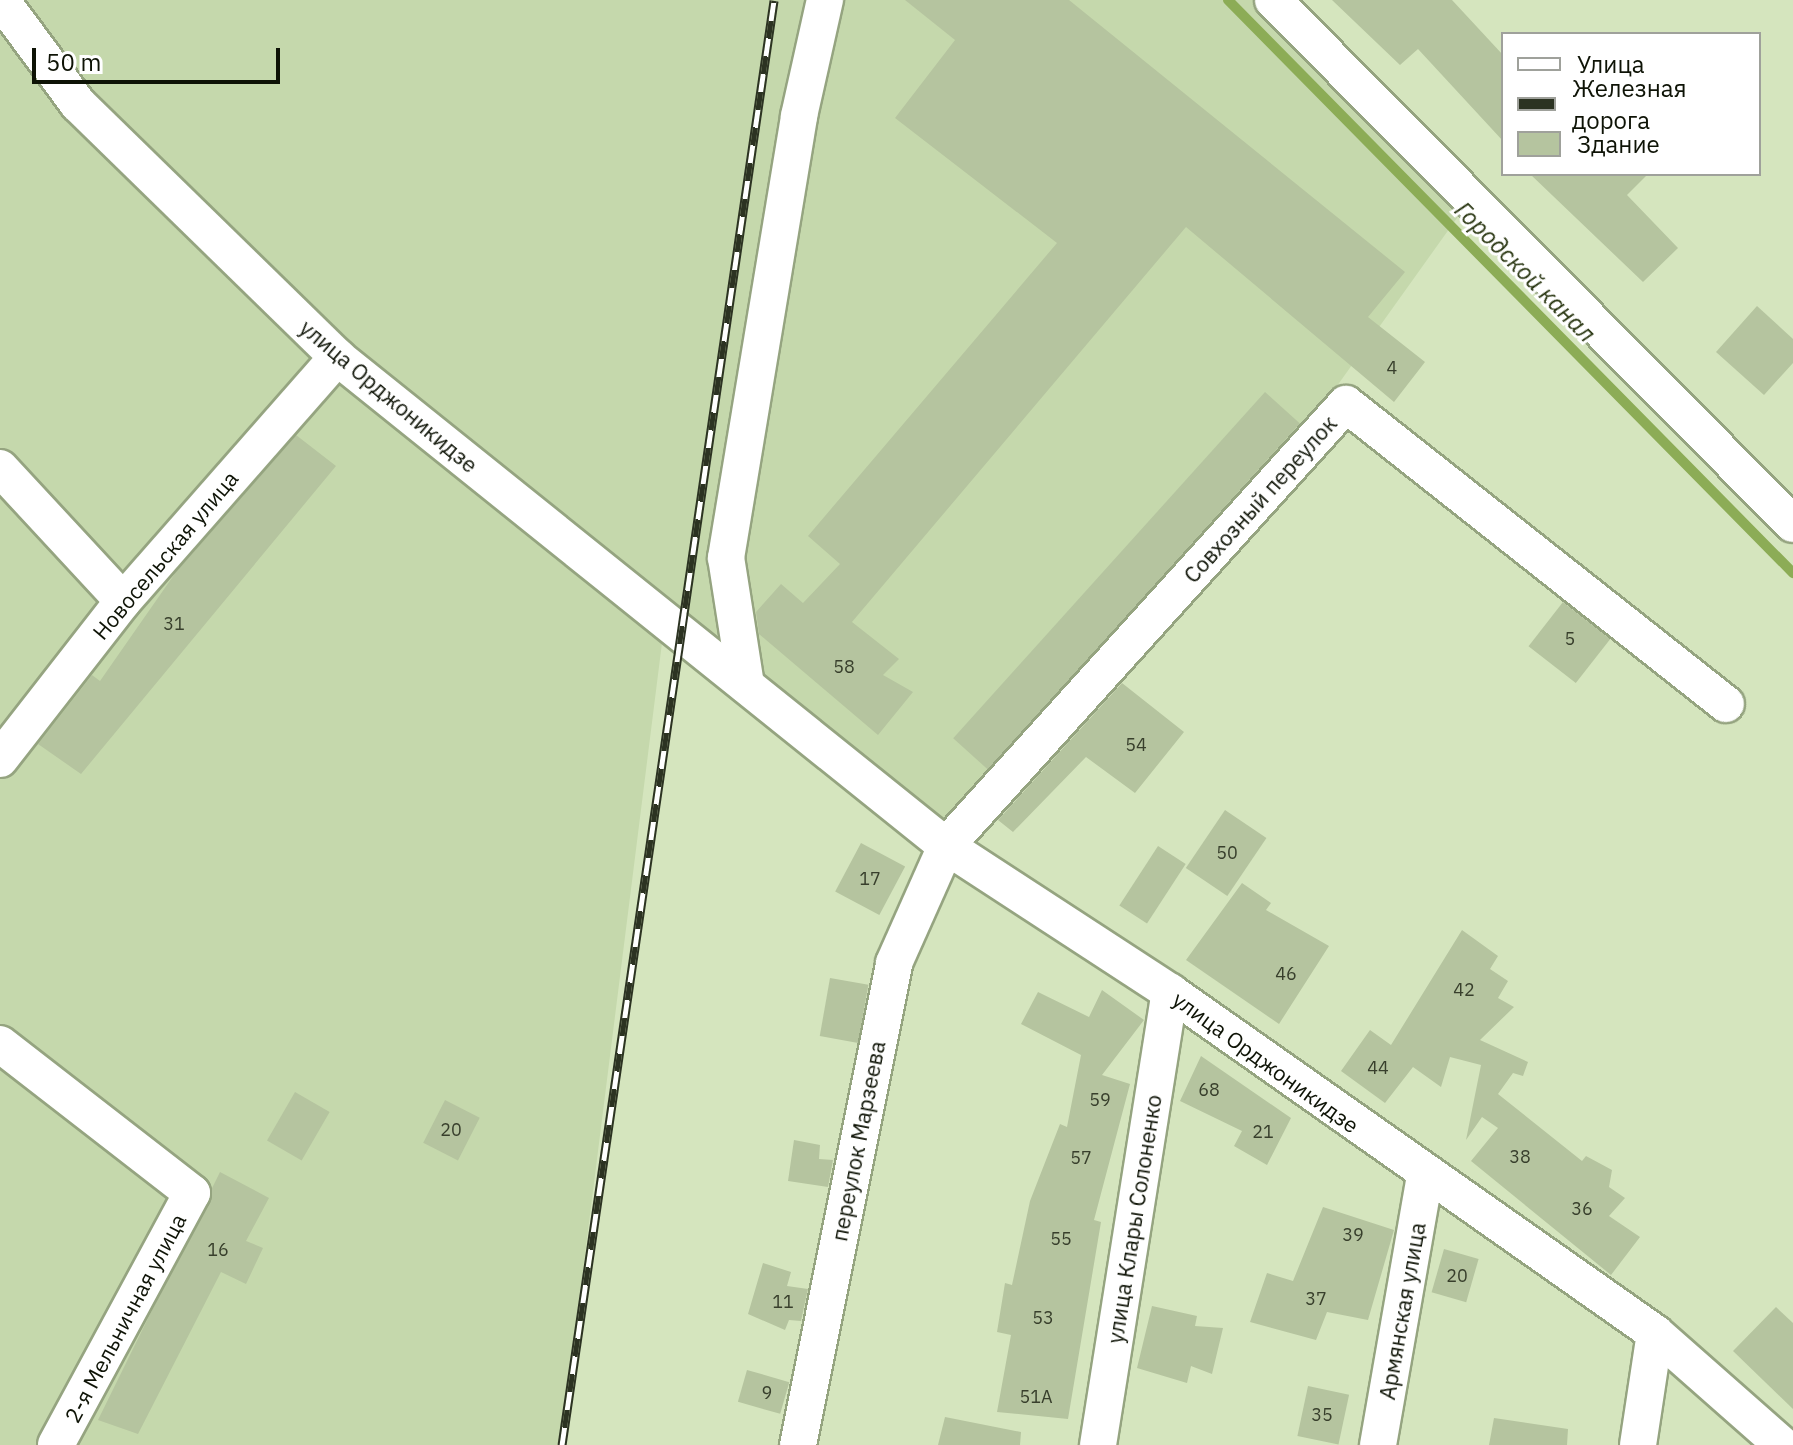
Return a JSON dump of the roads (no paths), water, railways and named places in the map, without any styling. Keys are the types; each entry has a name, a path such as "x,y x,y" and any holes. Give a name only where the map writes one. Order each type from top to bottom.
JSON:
{"street":[{"name":"улица Орджоникидзе","path":"1,0 78,104 337,357 946,846 1170,992 1425,1177 1655,1333 1782,1445"},
{"path":"746,685 726,558 796,132 825,0"},
{"path":"1273,0 1793,524"},
{"name":"Новосельская улица","path":"0,759 123,601 337,357"},
{"name":"Совхозный переулок","path":"946,846 1346,404 1726,704"},
{"path":"0,468 123,601"},
{"name":"переулок Марзеева","path":"798,1445 894,963 946,846"},
{"name":"улица Клары Солоненко","path":"1098,1445 1170,992"},
{"name":"2-я Мельничная улица","path":"0,1044 192,1193 56,1445"},
{"name":"Армянская улица","path":"1378,1445 1425,1177"},
{"path":"1638,1445 1655,1333"}],"waterway":[{"name":"Городской канал","path":"1228,0 1793,573"}],"railway":[{"path":"562,1445 774,0"}]}
